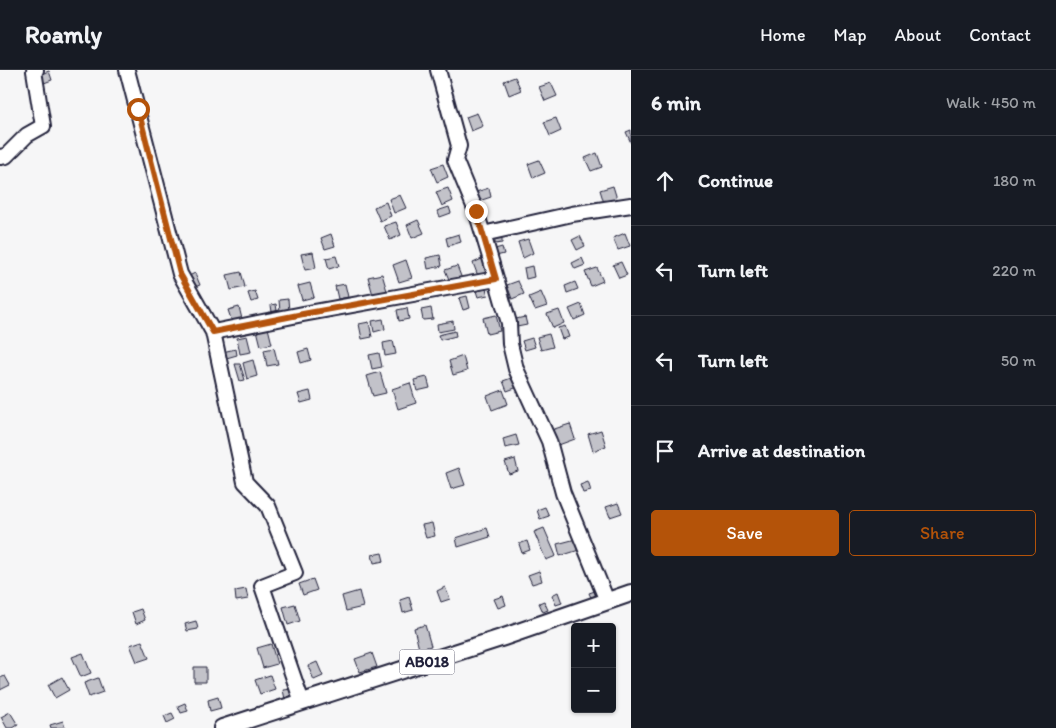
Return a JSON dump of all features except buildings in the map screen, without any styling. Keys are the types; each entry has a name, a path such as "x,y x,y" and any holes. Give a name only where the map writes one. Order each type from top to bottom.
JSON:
{"main road":[{"name":"AB018","path":"222,728 631,593"}],"street":[{"path":"0,157 6,156 27,136 43,126 34,71 36,70"},
{"path":"128,70 180,274 213,332 245,482 268,506 296,572 262,586 302,702"},
{"path":"438,70 459,146 455,160 483,234 509,324 510,344 516,368 549,440 563,493 607,601"},
{"path":"483,234 572,214 631,205"},
{"path":"213,332 496,279"}],"route":[{"path":"138,109 180,274 213,332 496,279 476,211"}]}
